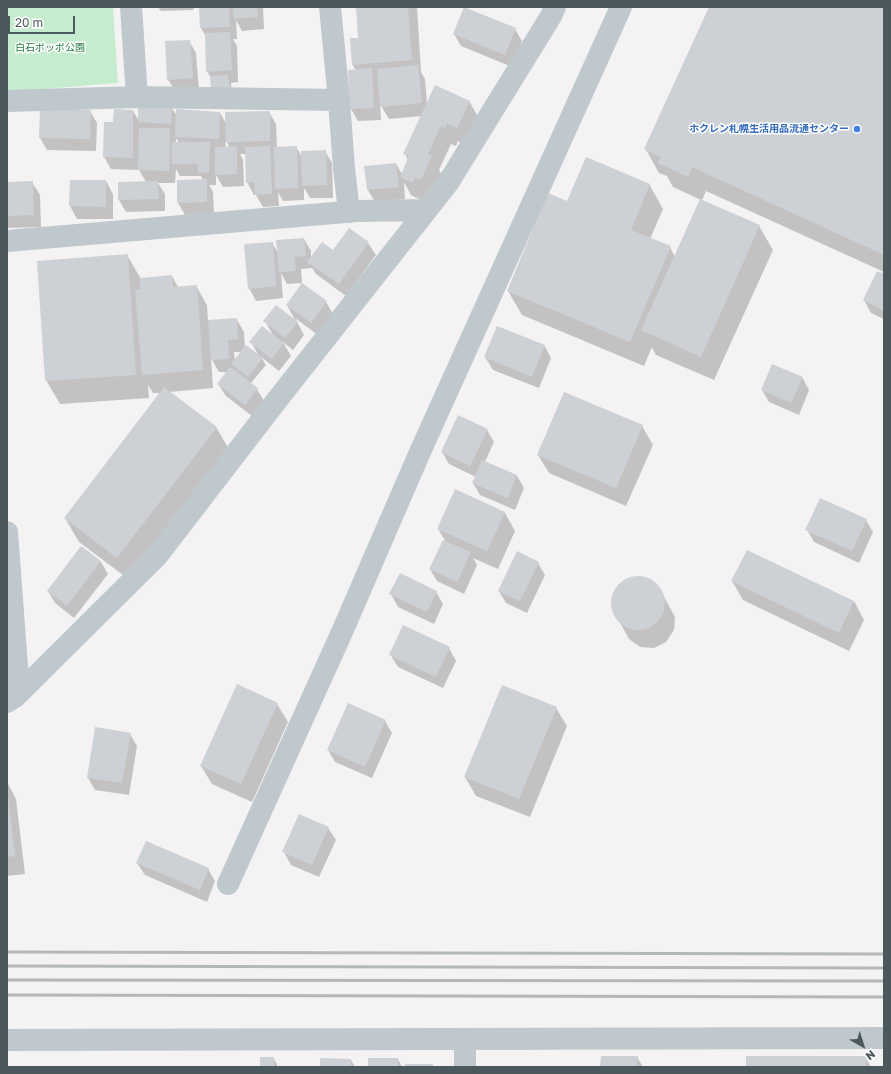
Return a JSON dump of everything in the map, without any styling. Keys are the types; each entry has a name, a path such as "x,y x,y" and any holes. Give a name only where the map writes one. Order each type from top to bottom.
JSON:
{"street":[{"path":"131,7 137,97"},
{"path":"330,7 349,212"},
{"path":"13,698 157,556 277,400 448,183 551,16 555,7"},
{"path":"228,884 339,639 423,445 621,7"},
{"path":"7,101 137,97 339,100"},
{"path":"7,241 349,212 426,210"},
{"path":"7,532 13,698"},
{"path":"7,1040 884,1038"},
{"path":"465,1039 465,1067"}],"green space":[{"name":"白石ポッポ公園","path":"7,7 113,7 118,83 7,92"}],"building":[{"path":"199,7 229,7 230,27 200,28"},
{"path":"233,7 257,7 258,17 234,19"},
{"path":"356,7 408,7 412,60 352,65 350,38 358,38"},
{"path":"464,7 516,28 505,55 453,34"},
{"path":"709,7 884,7 884,255 692,167 688,177 658,163 661,157 644,149"},
{"path":"230,32 232,70 206,72 205,33"},
{"path":"190,40 193,78 167,80 165,41"},
{"path":"418,65 422,103 380,107 377,69"},
{"path":"372,68 374,108 350,109 348,70"},
{"path":"228,75 230,91 211,92 210,76"},
{"path":"435,85 470,101 457,128 447,123 445,128 441,126 428,154 432,156 421,180 415,178 413,183 400,177 409,156 403,154"},
{"path":"138,104 172,106 171,124 138,122"},
{"path":"40,108 91,110 90,139 39,138"},
{"path":"114,109 133,110 133,158 103,157 104,122 113,122"},
{"path":"176,109 220,112 219,139 175,137"},
{"path":"270,111 270,141 226,142 225,112"},
{"path":"139,128 170,128 169,171 138,170"},
{"path":"172,142 210,142 209,172 198,173 198,164 172,164"},
{"path":"237,146 237,174 215,175 215,147"},
{"path":"270,146 272,194 255,195 254,182 246,183 245,147"},
{"path":"297,146 298,188 275,189 274,147"},
{"path":"326,150 327,185 302,186 301,151"},
{"path":"586,157 650,184 631,230 671,246 630,342 507,291 548,193 567,201"},
{"path":"396,163 399,187 367,190 364,166"},
{"path":"207,179 207,202 177,203 177,180"},
{"path":"70,180 106,180 106,207 69,206"},
{"path":"33,181 34,215 7,216 7,182"},
{"path":"158,181 159,199 118,200 118,182"},
{"path":"700,199 760,225 701,357 641,330"},
{"path":"349,228 369,242 339,284 307,262 322,242 333,250"},
{"path":"304,238 306,256 294,257 296,271 279,272 276,240"},
{"path":"273,242 276,286 248,289 244,244"},
{"path":"128,254 136,375 45,381 37,261"},
{"path":"877,271 884,274 884,311 863,300"},
{"path":"172,275 173,287 197,285 203,370 142,375 135,290 140,289 140,278"},
{"path":"302,283 327,301 311,323 286,305"},
{"path":"276,305 298,322 285,338 263,321"},
{"path":"237,318 238,339 228,340 229,359 211,360 208,320"},
{"path":"262,326 284,343 272,359 249,342"},
{"path":"497,326 545,345 532,377 484,357"},
{"path":"246,345 263,358 248,377 231,364"},
{"path":"772,364 803,377 791,403 761,390"},
{"path":"230,367 258,388 245,405 217,384"},
{"path":"164,387 217,427 117,558 64,518"},
{"path":"564,392 643,425 616,488 537,455"},
{"path":"458,415 488,429 470,466 441,452"},
{"path":"482,460 517,475 508,498 472,483"},
{"path":"455,489 505,512 487,551 437,529"},
{"path":"820,498 867,519 852,551 805,530"},
{"path":"443,540 471,552 457,582 429,569"},
{"path":"81,546 101,561 67,606 47,591"},
{"path":"747,550 854,601 839,633 731,581"},
{"path":"517,551 539,562 520,601 498,591"},
{"path":"400,573 437,591 427,612 389,594"},
{"path":"638,576 648,578 657,584 663,593 665,603 663,613 657,622 648,628 638,630 628,628 619,622 613,613 611,603 613,593 619,584 628,578"},
{"path":"403,625 450,647 436,677 389,655"},
{"path":"237,684 278,703 241,784 200,766"},
{"path":"502,685 557,707 519,799 464,777"},
{"path":"348,703 386,720 365,767 327,750"},
{"path":"95,727 131,733 122,783 87,778"},
{"path":"7,794 15,856 7,857"},
{"path":"299,814 329,827 312,865 282,852"},
{"path":"146,841 209,868 200,890 136,863"},
{"path":"601,1056 638,1056 637,1067 600,1067"},
{"path":"746,1056 866,1056 866,1067 746,1067"},
{"path":"260,1057 274,1057 274,1067 260,1067"},
{"path":"320,1058 351,1059 351,1067 320,1067"},
{"path":"368,1058 398,1058 398,1067 368,1067"},
{"path":"405,1064 433,1064 433,1067 405,1067"}],"railway":[{"path":"7,952 884,954"},
{"path":"7,966 884,968"},
{"path":"7,980 884,981"},
{"path":"7,995 884,997"}],"place":[{"name":"ホクレン札幌生活用品流通センター","path":"857,129"}]}
